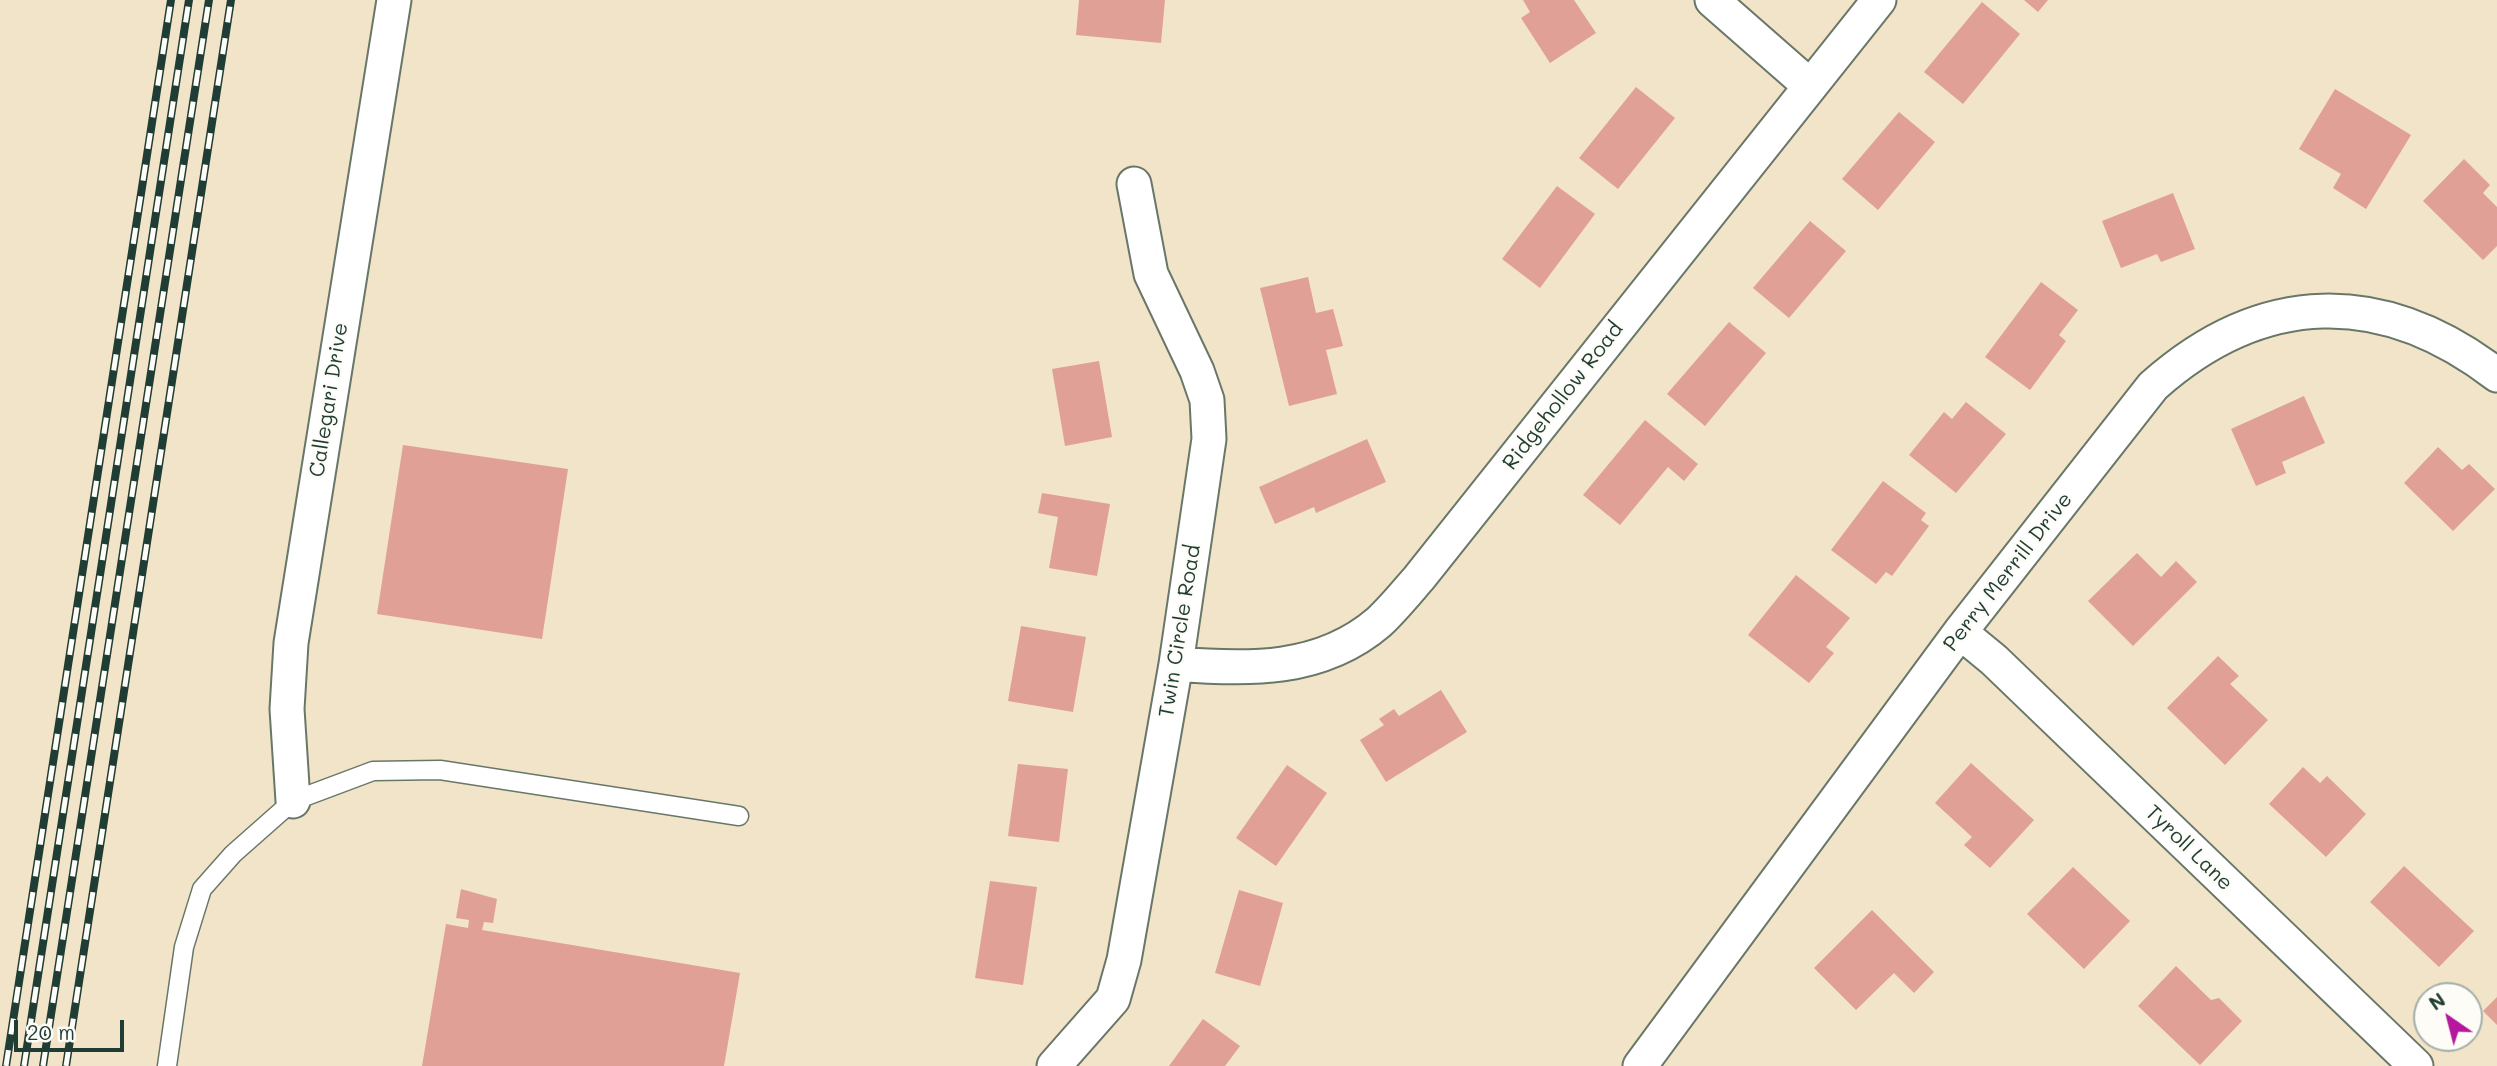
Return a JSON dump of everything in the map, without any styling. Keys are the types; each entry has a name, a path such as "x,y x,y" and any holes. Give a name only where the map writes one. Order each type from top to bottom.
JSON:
{"street":[{"name":"Callegari Drive","path":"293,801 287,709 290,643 394,0"},
{"path":"1712,0 1810,86"},
{"name":"Ridgehollow Road","path":"1175,664 1236,669 1275,667 1347,645 1380,621 1419,578 1879,0"},
{"name":"Twin Circle Road","path":"1054,1066 1113,999 1124,960 1175,664 1209,439 1207,400 1198,371 1151,274 1134,184"},
{"name":"Perry Merrill Drive","path":"1640,1066 1960,632 2153,386 2181,361 2216,339 2288,314 2322,310 2390,318 2426,331 2461,349 2497,375"},
{"name":"Tyroll Lane","path":"1960,632 1994,660 2416,1066"}],"lane":[{"path":"167,1066 184,947 202,889 233,854 293,801 373,771 440,770 739,816"}],"building":[{"path":"1079,0 1165,0 1161,43 1076,35"},
{"path":"1523,0 1574,0 1596,33 1550,63 1521,18 1530,12"},
{"path":"2024,0 2048,0 2038,12"},
{"path":"1982,2 2020,34 1963,104 1924,72"},
{"path":"1636,87 1675,118 1618,189 1579,158"},
{"path":"2335,89 2411,135 2366,209 2333,188 2341,174 2299,149"},
{"path":"1899,112 1935,142 1878,210 1842,179"},
{"path":"2464,159 2490,185 2483,193 2497,207 2497,246 2483,260 2423,201"},
{"path":"1557,186 1595,214 1540,288 1502,259"},
{"path":"2173,193 2195,249 2161,262 2157,254 2121,268 2102,221"},
{"path":"1810,221 1846,251 1789,318 1753,288"},
{"path":"1308,277 1316,313 1333,309 1343,346 1326,350 1337,394 1289,406 1260,288"},
{"path":"2041,282 2078,310 2059,335 2066,341 2030,390 1985,357"},
{"path":"1729,322 1766,353 1705,426 1667,394"},
{"path":"1099,361 1112,437 1065,446 1052,369"},
{"path":"2304,396 2325,443 2282,462 2286,473 2256,486 2231,429"},
{"path":"1966,402 2006,434 1956,493 1909,455 1944,412 1952,419"},
{"path":"1645,420 1698,464 1684,481 1668,467 1620,525 1583,495"},
{"path":"1367,439 1386,482 1316,513 1314,507 1275,524 1259,487"},
{"path":"403,445 568,469 542,639 377,614"},
{"path":"2438,447 2462,470 2469,464 2495,489 2453,531 2404,483"},
{"path":"1883,481 1926,513 1921,520 1929,526 1892,576 1886,572 1876,584 1831,550"},
{"path":"1042,493 1110,504 1097,576 1049,568 1058,517 1038,513"},
{"path":"2137,553 2161,577 2176,561 2197,582 2133,646 2088,601"},
{"path":"1796,575 1850,618 1826,647 1834,653 1809,683 1748,635"},
{"path":"1021,626 1086,637 1073,712 1008,701"},
{"path":"2218,656 2239,676 2230,684 2268,720 2225,765 2167,708"},
{"path":"1441,690 1467,732 1386,782 1360,740 1384,725 1379,719 1394,709 1399,716"},
{"path":"1971,763 2034,820 1990,868 1964,845 1972,837 1935,803"},
{"path":"1018,764 1068,769 1059,842 1008,836"},
{"path":"1287,765 1327,793 1276,866 1236,838"},
{"path":"2303,767 2320,783 2327,776 2366,814 2326,857 2269,804"},
{"path":"2404,866 2474,931 2439,967 2370,902"},
{"path":"2073,867 2130,921 2084,969 2027,914"},
{"path":"990,881 1037,887 1023,985 975,978"},
{"path":"461,889 497,899 493,923 484,922 482,930 740,973 724,1066 422,1066 446,924 468,928 469,920 456,918"},
{"path":"1239,890 1283,903 1260,986 1215,973"},
{"path":"1872,910 1934,972 1914,993 1894,973 1856,1010 1814,968"},
{"path":"2176,966 2211,1000 2219,998 2242,1021 2200,1065 2138,1006"},
{"path":"2497,997 2497,1025 2483,1011"},
{"path":"1203,1019 1240,1046 1225,1066 1169,1066"}],"railway":[{"path":"6,1066 171,0"},
{"path":"24,1066 189,0"},
{"path":"43,1066 209,0"},
{"path":"66,1066 231,0"}]}
